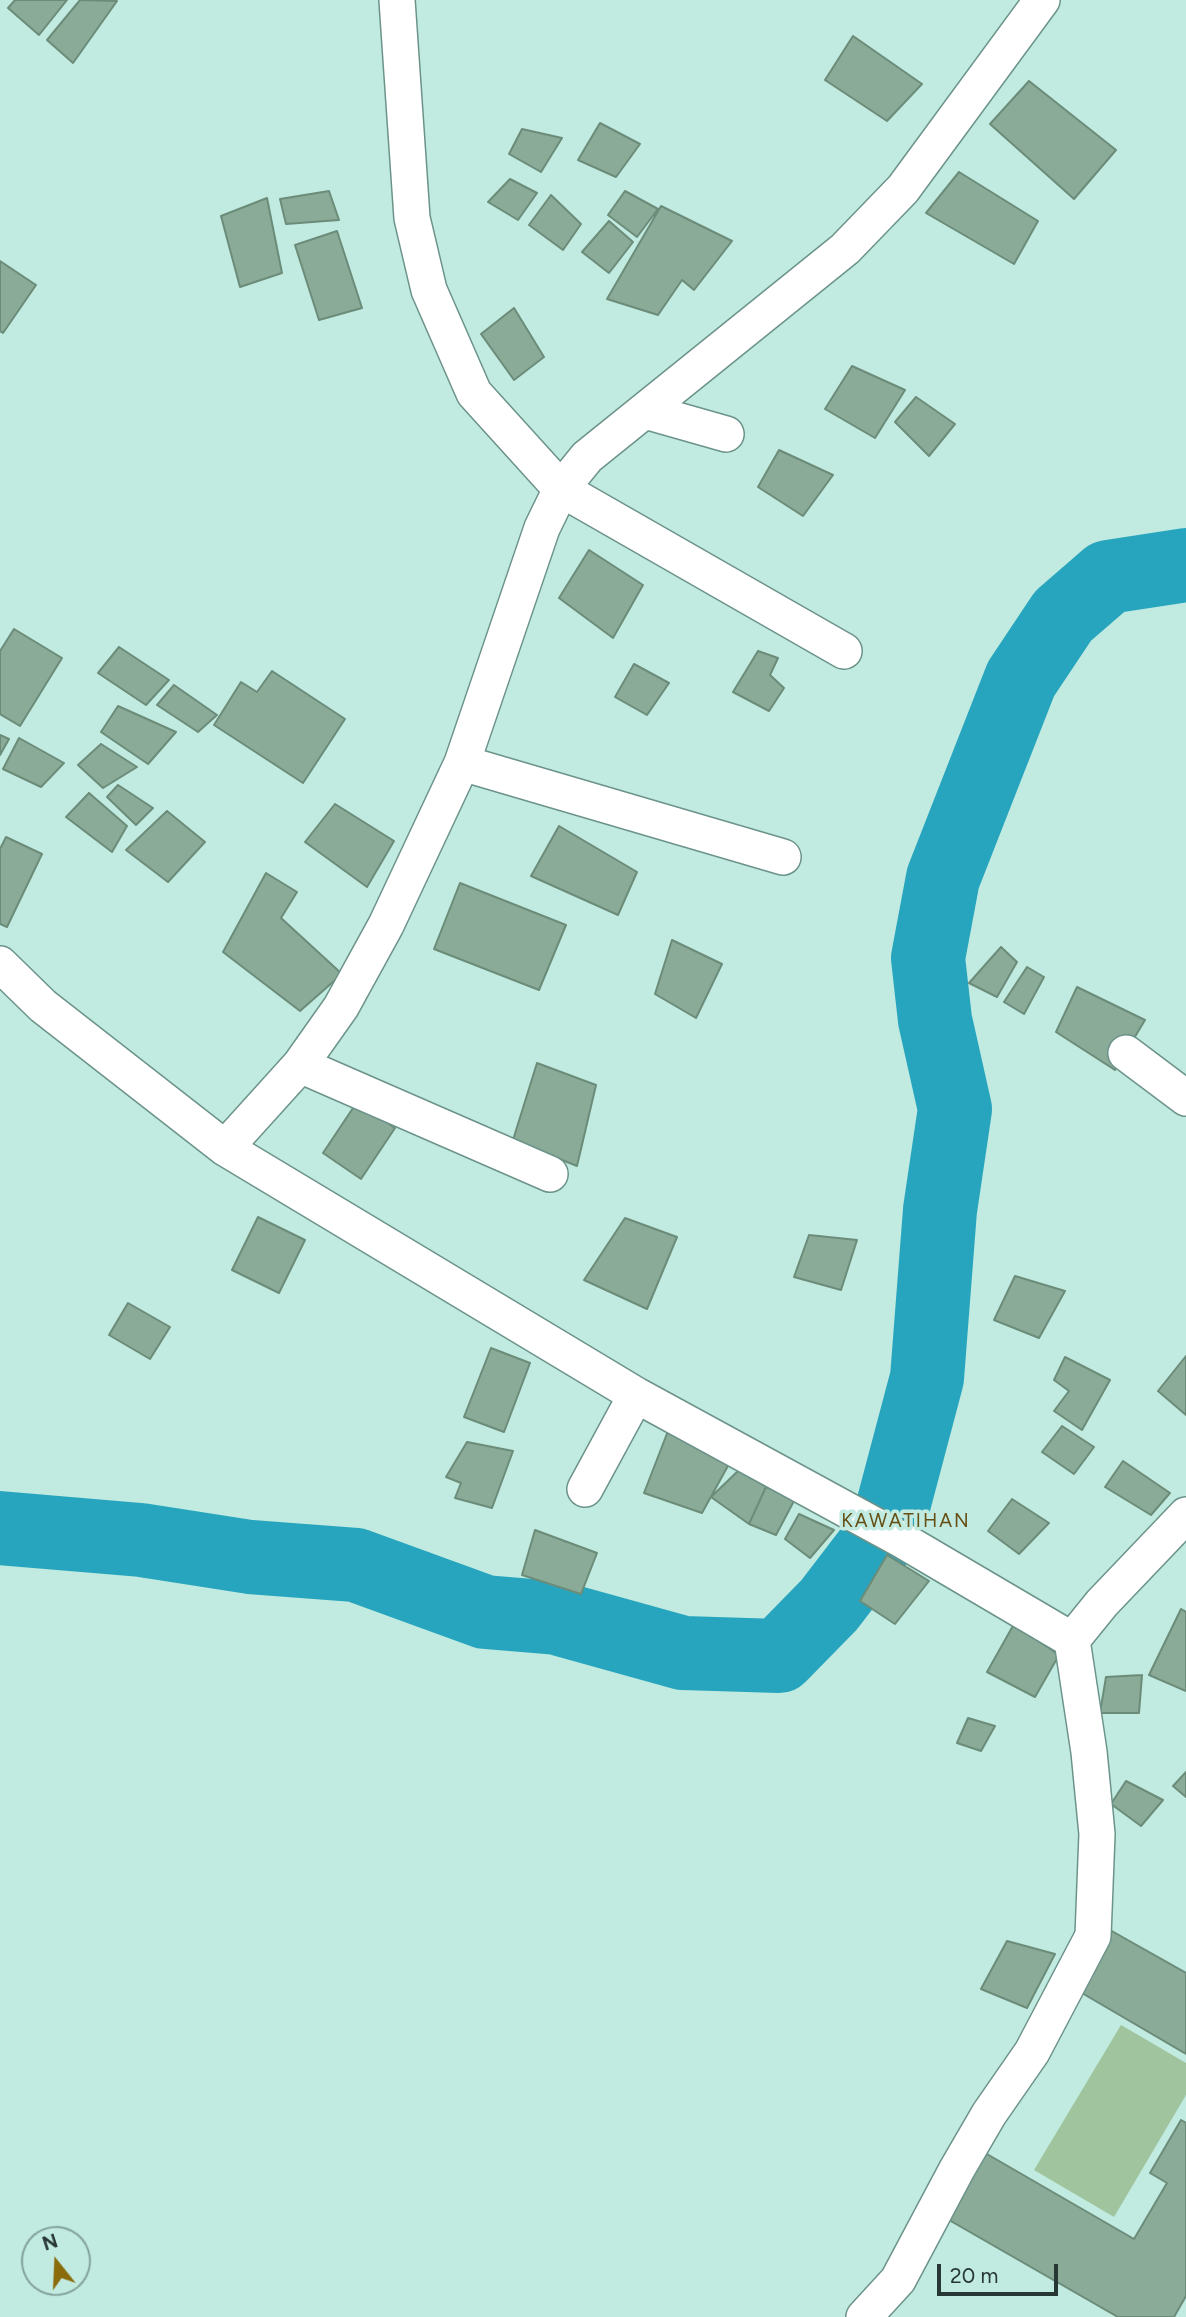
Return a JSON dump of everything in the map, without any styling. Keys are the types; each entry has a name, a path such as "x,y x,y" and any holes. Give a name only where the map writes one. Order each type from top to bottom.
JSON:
{"street":[{"path":"225,1148 300,1065 341,1007 386,925 462,763 542,528 561,489 587,457 845,249 903,189 1042,0"},
{"path":"392,3 412,218 429,289 474,393 561,489 844,651"},
{"path":"645,411 726,434"},
{"path":"462,763 783,857"},
{"path":"0,964 43,1006 225,1148 636,1395 902,1540 1072,1640"},
{"path":"1126,1053 1186,1098"},
{"path":"300,1065 550,1174"},
{"path":"585,1489 636,1395"},
{"path":"864,2317 898,2280 963,2158 989,2114 1032,2052 1093,1936 1097,1834 1089,1752 1072,1640 1102,1603 1186,1515"}],"green space":[{"path":"1121,2025 1186,2063 1186,2095 1114,2217 1034,2170"}],"building":[{"path":"15,0 67,0 39,35 8,8"},
{"path":"80,0 117,1 73,63 47,40"},
{"path":"853,36 922,84 887,121 825,80"},
{"path":"1029,81 1116,150 1074,199 990,124"},
{"path":"600,123 640,144 616,177 578,160"},
{"path":"522,129 562,138 541,172 509,154"},
{"path":"959,172 1038,221 1014,264 926,213"},
{"path":"510,179 537,193 518,220 488,202"},
{"path":"329,191 339,220 286,224 280,199"},
{"path":"625,191 658,209 637,237 608,215"},
{"path":"551,195 581,224 563,250 529,225"},
{"path":"267,198 282,273 240,287 221,216"},
{"path":"661,206 732,241 694,290 682,280 658,315 607,299"},
{"path":"609,221 633,242 609,273 582,252"},
{"path":"337,231 362,308 319,320 295,245"},
{"path":"0,261 36,285 3,333 0,331"},
{"path":"514,308 544,357 514,380 481,334"},
{"path":"852,366 905,390 875,438 825,409"},
{"path":"916,397 955,424 929,456 895,422"},
{"path":"779,450 833,475 803,516 758,487"},
{"path":"589,550 643,585 613,638 559,598"},
{"path":"14,629 62,658 20,726 0,714 0,651"},
{"path":"119,647 169,680 146,705 98,673"},
{"path":"758,651 778,658 770,675 784,688 769,711 733,692"},
{"path":"634,664 669,683 647,715 615,697"},
{"path":"272,671 345,719 303,783 214,725 241,682 257,692"},
{"path":"174,685 217,715 198,732 157,705"},
{"path":"118,706 176,732 148,764 101,732"},
{"path":"0,735 9,739 0,755"},
{"path":"19,738 64,763 41,787 3,769"},
{"path":"101,744 137,767 103,788 78,765"},
{"path":"118,785 153,808 136,825 107,797"},
{"path":"89,793 127,826 112,852 66,817"},
{"path":"335,804 394,841 367,887 305,842"},
{"path":"167,811 205,842 168,882 126,850"},
{"path":"559,826 637,872 618,915 531,876"},
{"path":"6,837 42,854 7,927 0,924 0,849"},
{"path":"266,873 297,892 281,918 342,974 300,1011 223,952"},
{"path":"460,883 566,925 539,990 434,949"},
{"path":"672,940 722,964 696,1018 655,994"},
{"path":"1001,947 1017,962 997,997 969,983"},
{"path":"1027,967 1044,977 1024,1014 1004,1002"},
{"path":"1077,987 1145,1020 1115,1070 1056,1032"},
{"path":"537,1063 596,1085 577,1166 513,1140"},
{"path":"357,1102 395,1128 361,1179 323,1153"},
{"path":"258,1217 305,1240 279,1293 232,1270"},
{"path":"625,1218 677,1237 647,1309 584,1280"},
{"path":"809,1235 857,1240 841,1290 794,1277"},
{"path":"1015,1276 1065,1291 1039,1338 994,1320"},
{"path":"128,1303 170,1327 150,1359 109,1335"},
{"path":"491,1348 530,1363 504,1432 464,1417"},
{"path":"1186,1356 1186,1415 1158,1391"},
{"path":"1065,1357 1110,1380 1082,1430 1054,1411 1069,1391 1054,1380"},
{"path":"1062,1426 1094,1447 1074,1474 1042,1452"},
{"path":"668,1431 729,1464 702,1513 644,1493"},
{"path":"467,1442 513,1451 492,1508 455,1498 461,1483 446,1477"},
{"path":"1123,1461 1170,1493 1151,1515 1105,1487"},
{"path":"740,1469 766,1487 749,1524 711,1497"},
{"path":"766,1487 795,1499 776,1535 749,1524"},
{"path":"1012,1499 1049,1523 1019,1554 988,1531"},
{"path":"799,1514 834,1530 810,1558 785,1539"},
{"path":"535,1530 597,1553 581,1594 522,1575"},
{"path":"887,1555 929,1581 895,1624 860,1601"},
{"path":"1181,1609 1186,1612 1186,1691 1149,1675"},
{"path":"1014,1624 1059,1655 1035,1697 987,1672"},
{"path":"1142,1675 1139,1713 1100,1713 1106,1677"},
{"path":"968,1718 995,1726 981,1751 957,1743"},
{"path":"1186,1772 1186,1797 1173,1786"},
{"path":"1126,1781 1163,1800 1141,1826 1111,1804"},
{"path":"1110,1930 1186,1973 1186,2054 1075,1989"},
{"path":"1007,1941 1055,1954 1027,2008 981,1989"},
{"path":"1181,2120 1186,2123 1186,2296 1174,2317 1118,2317 942,2216 980,2150 1134,2239 1167,2183 1150,2173"}],"waterway":[{"path":"892,1510 927,1378 940,1210 955,1109 935,1020 928,958 943,878 1021,679 1063,616 1108,577 1186,565"},
{"path":"0,1528 141,1540 250,1557 356,1565 485,1612 557,1618 683,1653 779,1656 829,1605 875,1545"}],"district":[{"name":"KAWATIHAN","path":"906,1521"}]}
